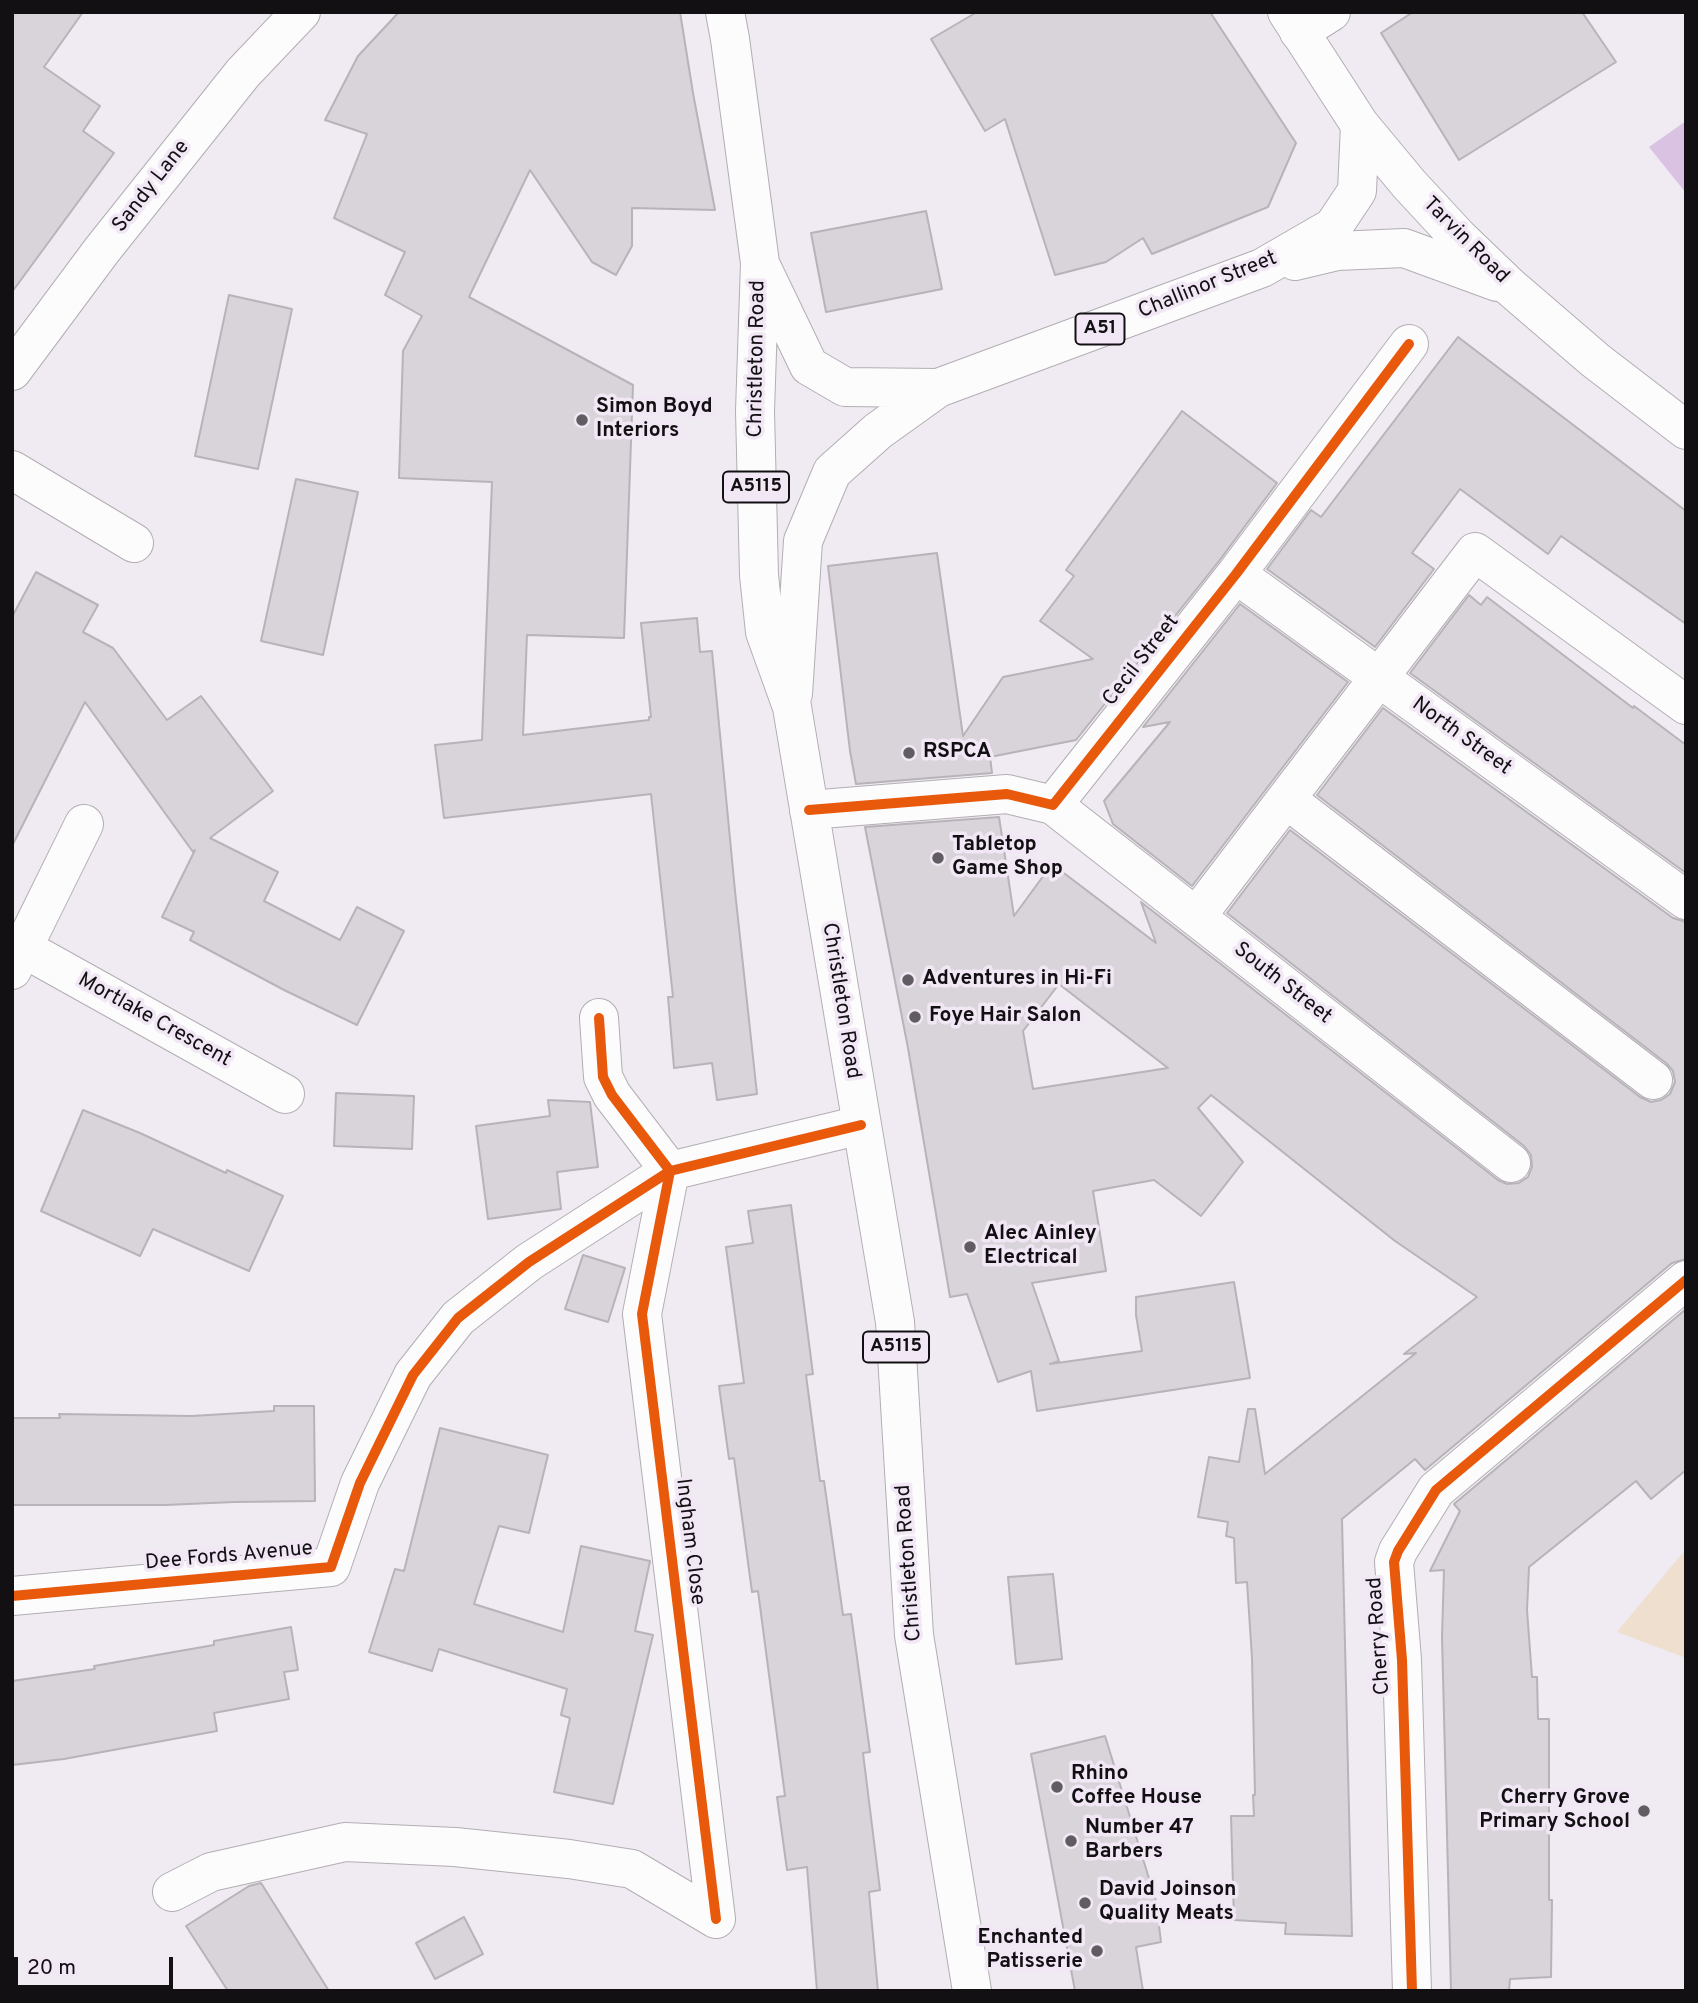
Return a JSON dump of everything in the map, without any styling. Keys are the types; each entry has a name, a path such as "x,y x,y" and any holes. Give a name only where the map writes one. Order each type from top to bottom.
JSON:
{"main road":[{"name":"Sandy Lane","path":"12,371 102,250 243,73 301,12"},
{"name":"Christleton Road","path":"725,12 760,263 755,411 759,575 765,632 792,707 895,1322 914,1635 972,1991"},
{"path":"1293,22 1331,12"},
{"name":"Tarvin Road","path":"1293,22 1360,125 1458,237 1509,286 1595,360 1686,430"},
{"name":"Challinor Street","path":"792,707 803,541 832,472 878,431 938,388 1262,268 1332,227 1357,191 1360,125"},
{"path":"1262,268 1337,251 1404,248 1509,286"},
{"name":"Challinor Street","path":"760,263 809,366 845,387 938,388"},
{"name":"Cecil Street","path":"1053,805 1236,574 1409,344"},
{"path":"12,470 134,543"},
{"path":"1196,917 1475,552 1686,705"},
{"name":"North Street","path":"1236,574 1686,900"},
{"path":"809,810 1007,794 1053,805"},
{"path":"1286,799 1653,1080"},
{"name":"South Street","path":"1053,805 1511,1163"},
{"name":"Mortlake Crescent","path":"84,824 18,959 285,1094"},
{"path":"599,1018 603,1077 612,1095 670,1171 861,1125"},
{"name":"Dee Fords Avenue","path":"12,1596 331,1567 360,1483 413,1374 458,1318 529,1262 670,1171"},
{"name":"Ingham Close","path":"173,1892 211,1872 345,1842 455,1847 569,1859 632,1869 716,1919 642,1314 670,1171"},
{"name":"Cherry Road","path":"1412,1991 1402,1660 1394,1562 1398,1551 1436,1490 1686,1280"}],"shaded area":[{"path":"1686,121 1686,193 1649,147"},
{"path":"1686,1549 1686,1658 1617,1632"}],"building":[{"path":"12,12 83,12 44,67 100,106 83,131 114,153 12,292"},
{"path":"399,12 680,12 715,210 632,208 632,246 616,275 592,262 530,170 469,297 633,385 624,638 527,635 523,735 649,720 651,717 641,623 697,618 700,652 712,651 757,1094 717,1100 712,1063 674,1068 668,997 673,997 651,794 444,818 435,745 482,740 492,482 399,478 403,351 422,316 385,295 405,252 334,218 367,134 325,120 358,56"},
{"path":"977,12 1210,12 1296,143 1268,207 1152,254 1143,238 1106,262 1055,275 1005,119 985,131 931,39"},
{"path":"1413,12 1582,12 1616,62 1459,160 1381,33"},
{"path":"926,211 942,289 826,312 811,233"},
{"path":"229,295 292,309 258,469 195,456"},
{"path":"1458,337 1686,511 1686,624 1561,536 1548,554 1460,489 1412,553 1434,569 1375,647 1267,569 1311,510 1321,517"},
{"path":"1182,411 1277,483 1219,561 1076,740 990,757 992,773 856,784 828,566 937,553 963,736 1003,677 1093,659 1040,621 1074,576 1066,570"},
{"path":"296,479 358,492 323,655 261,641"},
{"path":"36,572 98,605 83,632 113,648 167,720 201,696 273,791 210,838 278,872 264,901 340,940 357,907 404,931 357,1025 190,940 194,932 162,917 195,850 193,852 85,702 12,846 12,617"},
{"path":"1469,595 1481,605 1487,597 1686,745 1686,873 1410,673"},
{"path":"1240,604 1348,682 1192,886 1113,824 1104,801 1170,722 1143,727"},
{"path":"1383,708 1673,918 1686,922 1686,1259 1672,1263 1425,1470 1415,1459 1342,1519 1352,1936 1285,1934 1286,1923 1234,1920 1231,1816 1254,1816 1252,1658 1247,1582 1236,1583 1234,1538 1226,1536 1228,1522 1198,1517 1209,1457 1239,1462 1248,1409 1255,1409 1265,1474 1416,1353 1404,1354 1477,1297 1395,1241 1211,1095 1198,1108 1243,1162 1201,1216 1154,1180 1093,1191 1106,1271 1032,1283 1059,1361 1050,1364 1142,1351 1136,1297 1234,1282 1250,1378 1037,1411 1031,1371 998,1382 967,1294 950,1297 908,1048 865,827 999,817 1014,916 1052,864 1156,943 1141,902 1498,1180 1507,1184 1519,1183 1528,1177 1532,1167 1531,1155 1524,1146 1227,913 1290,830 1640,1097 1651,1102 1670,1094 1675,1082 1673,1071 1666,1063 1317,795","holes":["1059,984 1168,1068 1033,1089 1023,1031"]},
{"path":"336,1093 414,1096 412,1149 334,1146"},
{"path":"548,1100 590,1102 598,1167 557,1172 561,1209 488,1219 476,1126 550,1116"},
{"path":"83,1110 283,1196 249,1271 153,1229 140,1256 41,1211"},
{"path":"791,1205 813,1374 806,1375 820,1481 824,1481 843,1615 851,1614 870,1752 863,1753 880,1890 869,1892 878,1991 817,1991 807,1867 787,1870 777,1797 785,1796 758,1591 752,1592 734,1458 729,1459 719,1386 744,1383 726,1247 753,1243 748,1211"},
{"path":"583,1255 625,1268 608,1322 565,1309"},
{"path":"1686,1309 1686,1470 1651,1499 1636,1481 1529,1567 1527,1610 1532,1677 1537,1677 1538,1719 1549,1719 1551,1977 1510,1979 1509,1991 1451,1991 1442,1637 1444,1570 1430,1571 1460,1511 1454,1504"},
{"path":"274,1406 314,1406 315,1501 12,1505 12,1418 60,1418 59,1414 192,1416 274,1411"},
{"path":"440,1428 548,1455 529,1533 499,1526 474,1604 563,1632 581,1546 650,1561 635,1631 653,1635 613,1804 554,1792 570,1718 561,1715 567,1689 439,1649 432,1671 369,1652 395,1569 404,1571"},
{"path":"1053,1574 1062,1659 1016,1664 1008,1577"},
{"path":"291,1627 298,1670 284,1672 289,1699 214,1713 217,1731 64,1759 12,1765 12,1681 95,1669 94,1666 214,1645 214,1641"},
{"path":"1105,1736 1156,1901 1161,1942 1136,1947 1143,1991 1075,1991 1031,1754"},
{"path":"261,1883 329,1991 228,1991 186,1926 249,1886"},
{"path":"464,1917 483,1954 435,1979 416,1943"}],"cycle path":[{"path":"809,810 1007,794 1053,805 1236,574 1409,344"},
{"path":"599,1018 603,1077 612,1095 670,1171 642,1314 716,1919"},
{"path":"12,1596 331,1567 360,1483 413,1375 458,1318 529,1262 670,1171 861,1125"},
{"path":"1412,1991 1402,1660 1394,1562 1398,1551 1436,1490 1686,1280"}],"place":[{"name":"Simon Boyd Interiors","path":"582,420"},
{"name":"RSPCA","path":"909,753"},
{"name":"Tabletop Game Shop","path":"938,858"},
{"name":"Adventures in Hi-Fi","path":"908,980"},
{"name":"Foye Hair Salon","path":"915,1017"},
{"name":"Alec Ainley Electrical","path":"970,1247"},
{"name":"Rhino Coffee House","path":"1057,1787"},
{"name":"Cherry Grove Primary School","path":"1644,1811"},
{"name":"Number 47 Barbers","path":"1071,1841"},
{"name":"David Joinson Quality Meats","path":"1085,1903"},
{"name":"Enchanted Patisserie","path":"1097,1951"}]}
